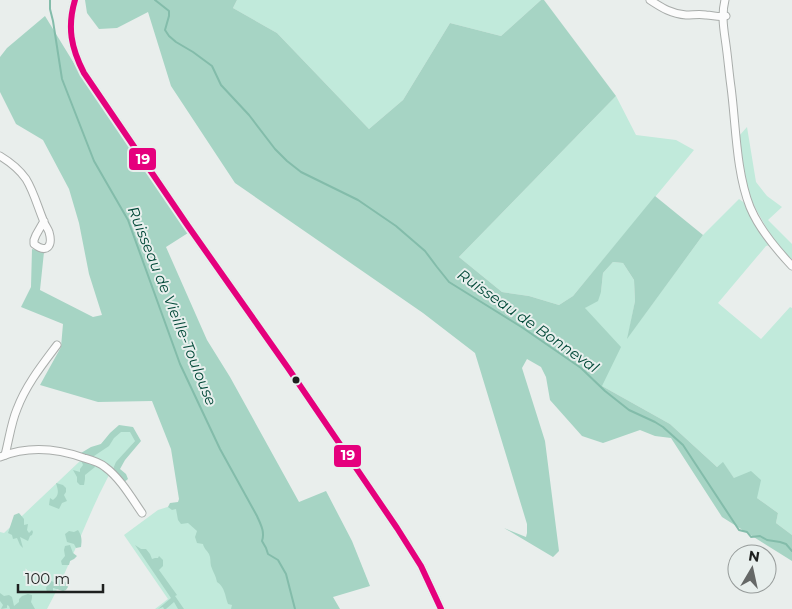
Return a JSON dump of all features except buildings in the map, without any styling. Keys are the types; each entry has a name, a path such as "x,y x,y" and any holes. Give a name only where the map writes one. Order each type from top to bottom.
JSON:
{"street":[{"path":"75,0 71,18 71,37 76,56 84,73 397,528 421,566 441,609"},
{"path":"650,0 673,13 703,15 720,10 725,14"},
{"path":"726,0 726,44 737,140 746,196 750,208 764,232 792,266"},
{"path":"0,156 12,164 26,179 44,221"},
{"path":"3,456 16,410 22,397 36,372 57,345"},
{"path":"3,456 12,452 42,449 69,453 96,462 105,467 118,480 142,512"}],"green space":[{"path":"85,0 237,0 233,8 277,33 369,129 403,100 450,23 501,36 541,0 544,0 616,96 459,257 502,292 529,296 559,305 573,296 655,196 703,235 627,339 635,301 634,280 623,263 613,262 603,273 598,301 585,308 621,347 602,386 670,424 717,467 723,462 734,478 751,471 761,480 757,498 778,513 776,523 792,535 792,561 777,552 777,544 765,544 722,517 671,438 655,436 640,430 603,443 582,436 550,400 546,377 541,367 527,359 522,368 545,441 559,551 553,557 504,528 526,537 527,524 475,353 423,313 235,183 171,86 148,12 117,28 99,29 87,13"},
{"path":"237,0 541,0 501,36 450,23 403,100 369,129 277,33 233,8"},
{"path":"45,16 83,78 188,233 166,247 207,340 230,377 299,502 326,491 352,541 370,586 333,597 340,609 231,609 232,605 228,604 223,589 217,582 209,554 203,544 197,543 195,537 197,531 188,523 181,524 178,520 176,509 172,510 168,507 170,503 178,502 179,499 171,449 152,401 98,402 40,385 61,347 63,324 21,307 31,287 32,249 44,252 40,290 93,317 102,315 89,274 79,223 69,189 43,140 16,124 0,92 0,57 7,48"},
{"path":"616,96 636,135 676,140 694,150 573,296 559,305 529,296 502,292 459,257"},
{"path":"747,127 756,182 767,196 782,207 768,220 792,244 792,260 775,243 749,195 739,136"},
{"path":"739,199 746,204 753,220 770,245 766,246 718,303 761,339 790,307 792,308 792,535 776,523 778,513 734,478 723,463 717,467 670,424 602,386 585,308 601,292 603,273 613,262 623,263 634,280 635,301 628,337 703,235"},
{"path":"119,425 133,427 141,441 120,469 126,474 128,479 123,483 112,471 116,462 135,441 130,432 121,432 109,446 91,459 81,453 101,444"},
{"path":"119,429 131,430 137,439 110,473 47,609 0,609 0,532 4,533 79,462"},
{"path":"81,460 93,462 95,467 85,475 84,485 80,485 77,482 77,477 73,470 80,472 83,465"},
{"path":"56,483 66,488 64,495 67,501 62,503 59,509 49,505 50,498 53,500 58,494"},
{"path":"180,503 205,539 234,609 155,609 168,599 124,535 158,510"},
{"path":"19,513 24,519 24,525 28,524 27,530 29,533 32,530 33,532 28,541 20,537 23,548 17,538 13,539 12,535 8,533 14,515"},
{"path":"78,530 82,540 81,547 76,548 74,544 67,542 65,534 69,531 74,532"},
{"path":"70,545 73,553 77,556 70,561 69,565 62,565 61,561 65,556 65,546"},
{"path":"135,545 141,549 146,549 152,559 159,556 163,560 163,566 159,570 177,595 175,596 184,609 178,609 174,602 166,609 163,607 158,609 171,598"},
{"path":"61,578 68,587 66,590 53,588 51,593 47,592 48,582 57,583"},
{"path":"0,593 4,596 9,595 12,597 14,606 22,596 32,595 31,602 35,609 10,609 7,605 7,608 1,609 3,605 0,601"}],"waterway":[{"name":"Ruisseau de Vieille-Toulouse","path":"50,0 62,79 94,161 128,220 180,364 220,449 257,516 263,532 262,541 268,554 278,560 286,574 295,609"},
{"name":"Ruisseau de Bonneval","path":"155,0 169,11 165,30 169,36 212,66 221,85 287,161 301,172 358,200 396,226 425,251 449,282 523,328 581,368 605,391 629,410 663,427 683,445 739,530 747,532 751,537 760,536 767,540 786,544 792,551"}],"transit line":[{"name":"19","path":"75,0 71,19 73,46 84,73 397,528 421,566 441,609"}]}
